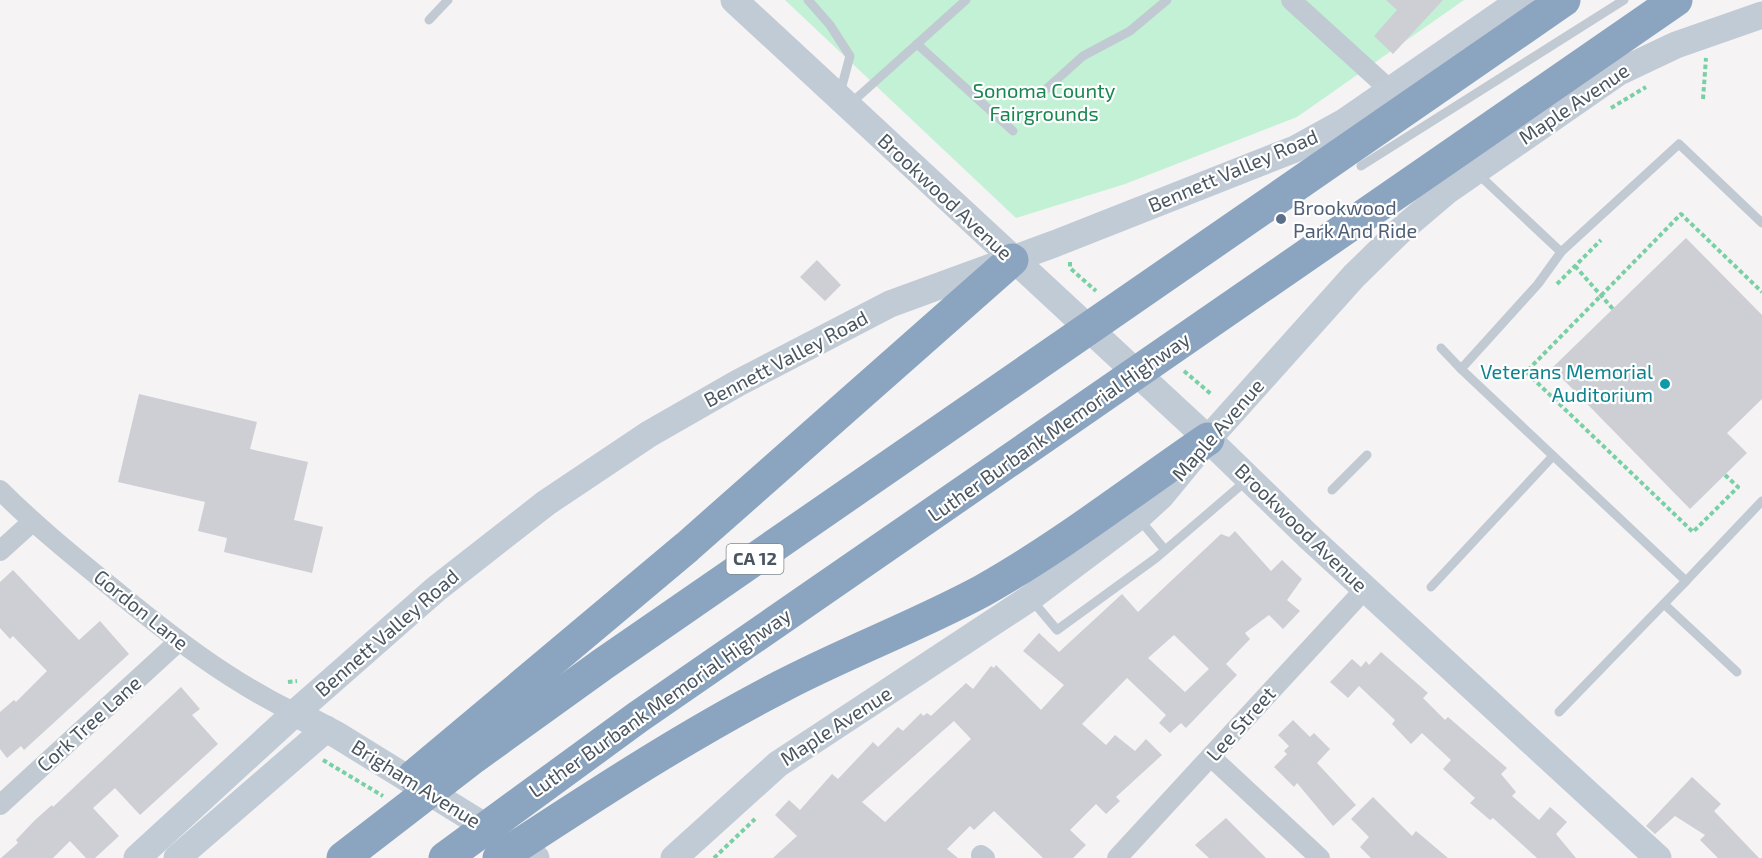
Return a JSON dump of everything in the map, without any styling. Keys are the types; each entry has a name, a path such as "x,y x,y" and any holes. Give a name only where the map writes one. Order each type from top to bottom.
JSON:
{"highway":[{"name":"CA 12","path":"464,751 603,664 1564,0"},
{"name":"Luther Burbank Memorial Highway","path":"446,857 647,710 1676,0"},
{"path":"324,858 464,751 705,531 1012,260"},
{"path":"499,858 643,764 746,705 992,585 1075,535 1152,476 1208,439"},
{"path":"344,858 381,816"}],"street":[{"name":"Brookwood Avenue","path":"734,0 1012,260 1208,439 1365,589 1658,858"},
{"path":"1291,0 1390,90"},
{"name":"Bennett Valley Road","path":"137,858 409,612 507,532 649,434 738,383 890,304 1012,260 1295,149 1344,122 1521,0"},
{"name":"Maple Avenue","path":"674,858 778,764 1030,598 1138,517 1161,496 1208,439 1377,252 1427,208 1475,171 1619,72 1676,45 1762,15"},
{"name":"Gordon Lane","path":"0,490 32,522 178,642 261,696 295,713"},
{"path":"0,551 32,522"},
{"name":"Lee Street","path":"1117,858 1365,589"},
{"name":"Cork Tree Lane","path":"0,805 178,642"},
{"name":"Brigham Avenue","path":"295,713 326,729 536,858"},
{"name":"Bennett Valley Road","path":"177,858 326,729"},
{"path":"1211,757 1320,858"}],"lane":[{"path":"429,20 448,0"},
{"path":"844,102 917,44 966,0"},
{"path":"1044,91 1083,56 1130,31 1167,0"},
{"path":"1361,166 1620,1"},
{"path":"812,2 830,25 849,56 844,102"},
{"path":"917,44 1013,131"},
{"path":"1461,369 1538,284 1561,252 1679,144 1762,223"},
{"path":"1475,171 1561,252"},
{"path":"1441,348 1686,581"},
{"path":"1332,490 1367,455"},
{"path":"1431,587 1553,456"},
{"path":"1030,598 1057,630 1165,550 1249,479"},
{"path":"1559,712 1762,501"},
{"path":"1138,517 1165,550"},
{"path":"1664,604 1737,672"}],"path":[{"path":"1698,60 1707,55 1703,99"},
{"path":"1603,113 1652,84"},
{"path":"1725,475 1738,487 1694,532 1526,372 1681,214 1762,292"},
{"path":"1555,287 1601,240"},
{"path":"1575,266 1613,309"}],"green space":[{"name":"Sonoma County Fairgrounds","path":"785,0 1464,0 1297,117 1125,184 1016,218"}],"building":[{"path":"1386,0 1443,0 1393,54 1374,36 1397,10"},
{"name":"Veterans Memorial Auditorium","path":"1686,238 1762,315 1762,399 1727,433 1747,453 1690,509 1552,368"},
{"path":"817,260 841,285 825,301 800,277"},
{"path":"139,394 257,422 250,449 308,462 294,520 323,527 312,573 224,552 227,538 198,531 205,502 118,482"},
{"path":"1235,531 1271,571 1282,560 1302,579 1287,600 1300,611 1283,629 1269,615 1245,633 1250,639 1226,664 1237,675 1186,728 1181,723 1170,733 1159,723 1166,715 1127,678 1082,724 1106,745 1115,735 1135,751 1146,739 1162,755 1116,797 1120,801 1106,814 1096,804 1070,830 1086,845 1073,858 1043,858 994,811 974,830 970,826 947,849 958,858 773,858 797,836 775,815 789,800 800,810 832,774 838,779 873,742 878,747 898,727 903,731 921,713 923,716 927,713 931,716 966,683 973,689 991,666 994,668 996,665 1041,710 1064,685 1023,651 1039,633 1059,652 1122,594 1138,612 1221,534 1229,537","holes":["1174,635 1209,669 1185,692 1148,658","954,721 971,739 885,822 862,802"]},
{"path":"13,570 79,640 100,621 129,654 24,750 21,746 7,758 0,749 0,712 14,700 16,702 47,671 13,636 10,639 0,628 0,582"},
{"path":"1381,652 1428,693 1423,698 1445,720 1448,717 1507,768 1501,774 1516,792 1512,796 1539,820 1550,807 1567,822 1556,834 1576,858 1537,858 1493,818 1490,820 1470,803 1475,798 1443,769 1451,760 1422,733 1411,744 1392,724 1395,720 1359,686 1348,698 1330,682 1352,659 1361,667 1366,661 1369,665"},
{"path":"181,687 200,709 192,715 218,744 140,815 115,788 93,808 119,836 95,858 86,858 70,841 53,858 1,858 18,843 16,840 35,820 52,805 53,807"},
{"path":"1293,720 1310,737 1314,733 1330,749 1317,763 1356,805 1333,826 1297,783 1294,787 1274,767 1287,754 1284,751 1289,746 1278,735"},
{"path":"1692,777 1721,804 1714,811 1759,858 1718,858 1700,840 1705,835 1675,816 1655,834 1646,826"},
{"path":"1373,797 1412,836 1416,831 1448,858 1371,858 1360,847 1369,837 1351,819"},
{"path":"1226,818 1266,858 1209,858 1195,845"}],"place":[{"name":"Brookwood Park And Ride","path":"1281,219"},
{"name":"Veterans Memorial Auditorium","path":"1665,384"}]}
